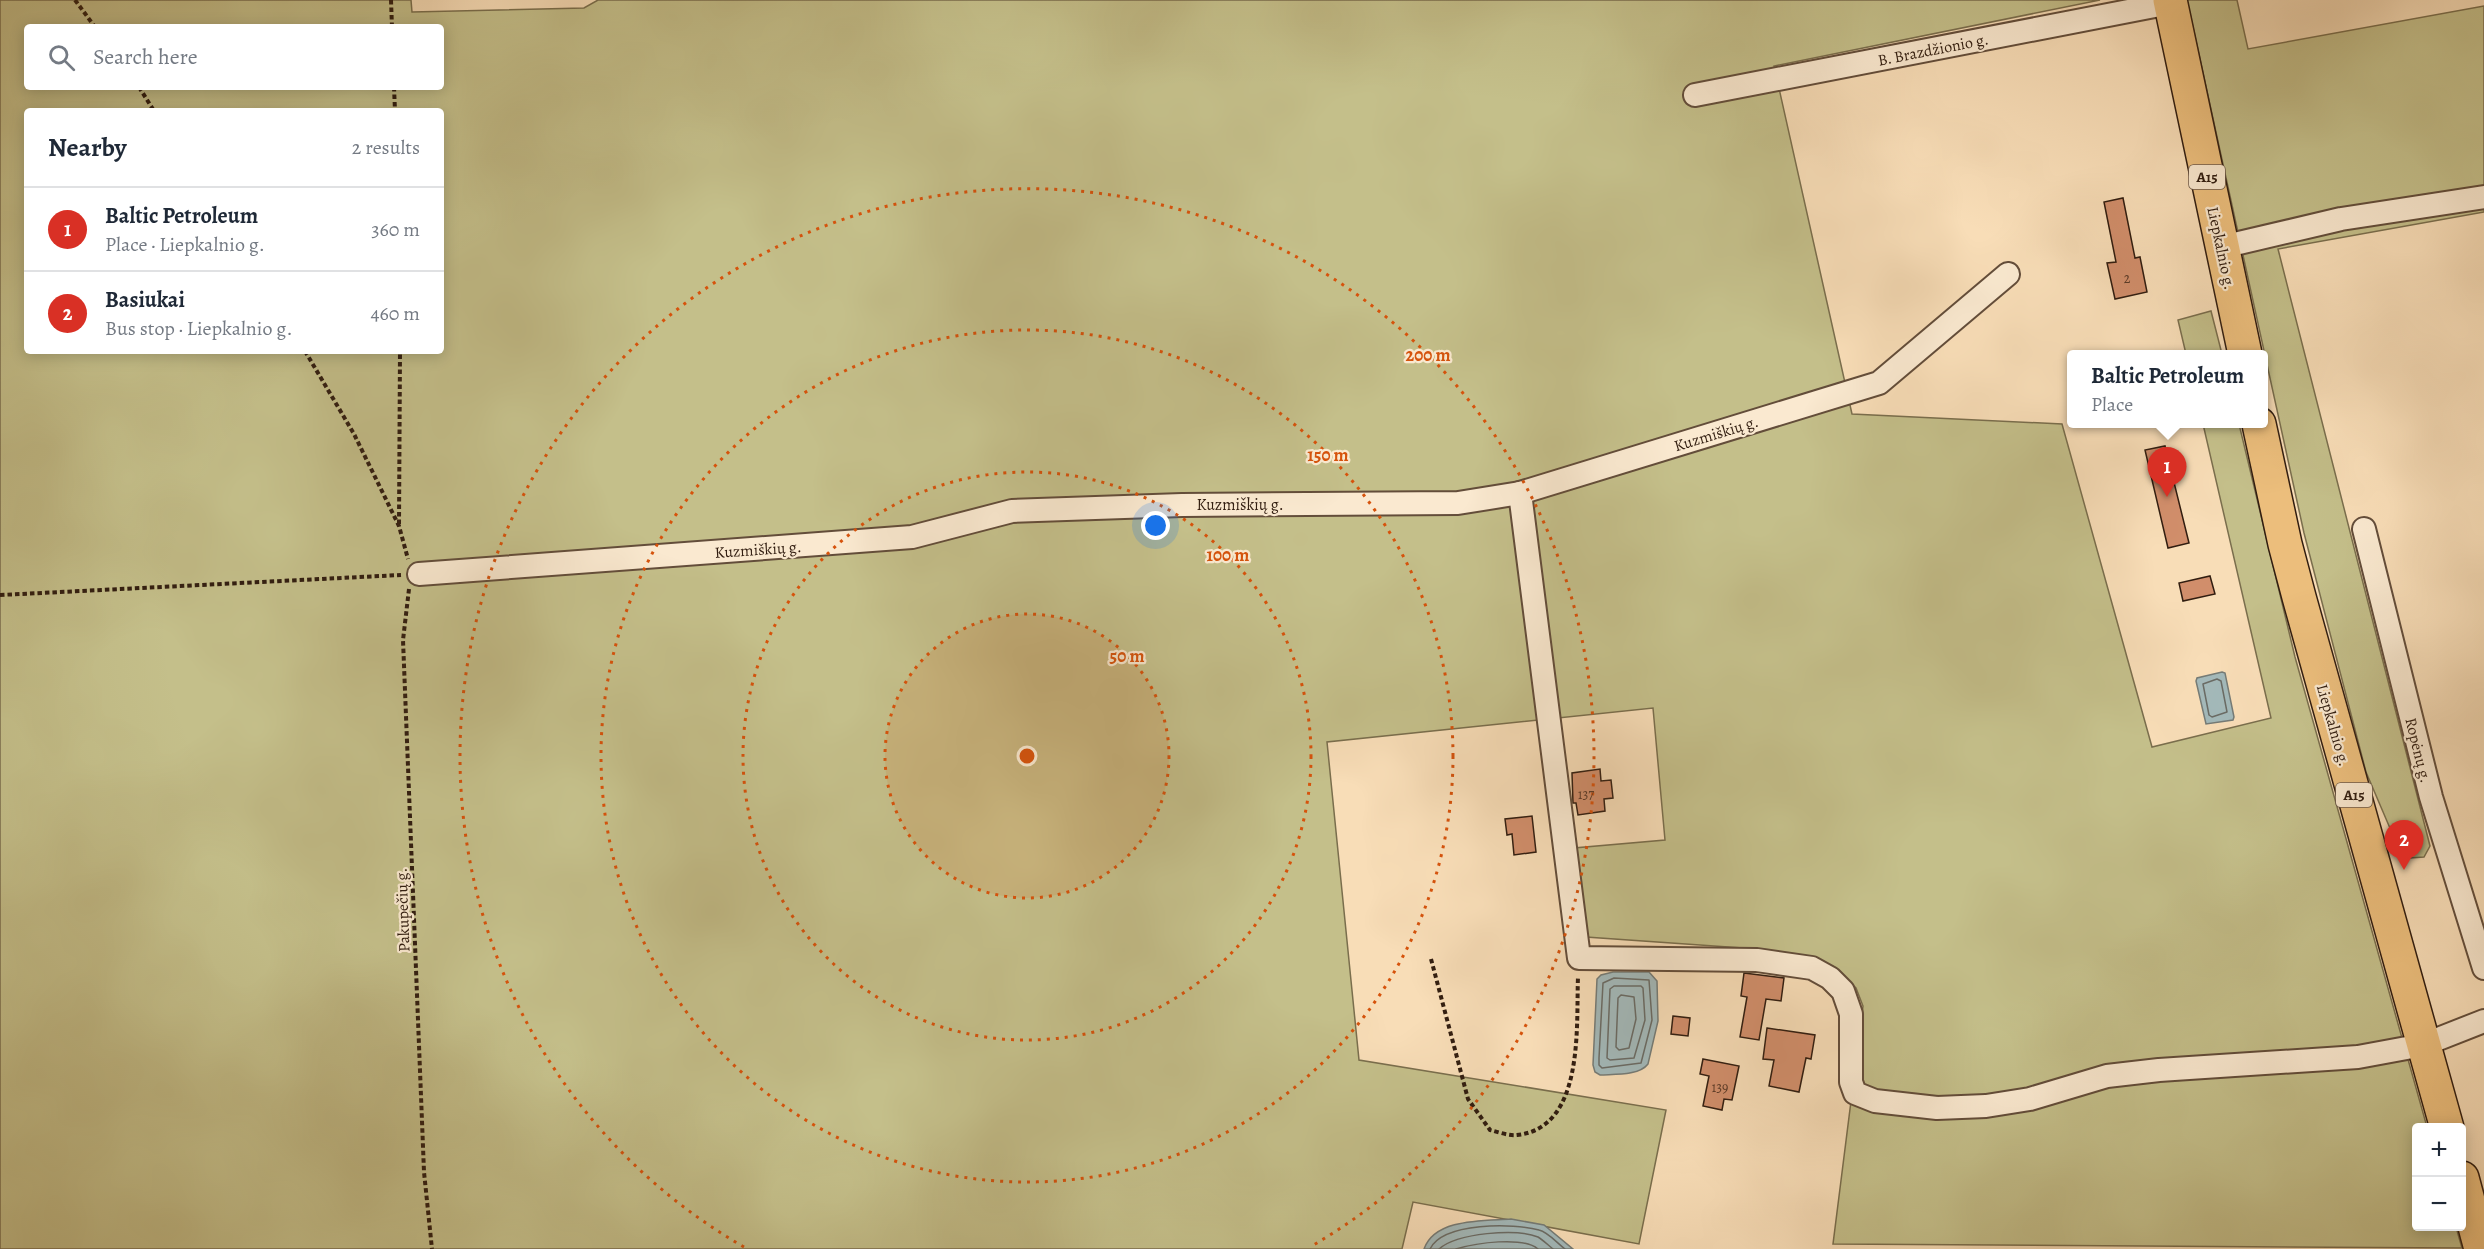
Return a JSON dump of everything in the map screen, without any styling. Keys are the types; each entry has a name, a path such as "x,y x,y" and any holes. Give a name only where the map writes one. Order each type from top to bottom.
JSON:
{"highway":[{"name":"Liepkalnio g.","path":"2170,2 2244,350"},
{"name":"Liepkalnio g.","path":"2260,428 2299,597 2446,1123"},
{"path":"2466,1193 2481,1249"}],"street":[{"name":"B. Brazdžionio g.","path":"1695,94 2170,2"},
{"path":"2222,247 2341,219 2484,197"},
{"name":"Kuzmiškių g.","path":"419,574 912,537 1012,511 1182,505 1458,502 1520,493 1879,382 2008,274"},
{"path":"1520,493 1579,958 1757,960 1812,968 1830,978 1843,991 1851,1014 1851,1082 1855,1094 1875,1101 1937,1108 1986,1106 2030,1099 2108,1076 2139,1072 2358,1057 2423,1046 2484,1022"},
{"name":"Ropėnų g.","path":"2364,529 2434,807 2484,968"}],"path":[{"path":"75,0 93,24"},
{"path":"391,0 392,24"},
{"path":"141,90 152,108"},
{"path":"394,90 395,108"},
{"path":"308,354 354,434 399,526"},
{"path":"400,354 399,526 406,558 419,574"},
{"path":"0,595 419,574"},
{"name":"Pakupečių g.","path":"419,574 409,585 403,640 424,1172 432,1249"},
{"path":"1431,959 1468,1100 1490,1130 1516,1136 1540,1128 1560,1110 1573,1073 1579,958"}],"shaded area":[{"path":"0,0 411,0 412,12 584,8 598,0 2100,0 1774,66 1852,414 2062,424 2152,747 2271,718 2204,428 2240,428 2295,657 2426,1123 2412,1123 2412,1231 2457,1231 2462,1248 1833,1244 1863,1006 1856,988 1834,969 1757,949 1586,937 1574,848 1665,840 1653,708 1327,742 1359,1060 1666,1110 1639,1244 1413,1202 1402,1249 0,1249"},
{"path":"2187,0 2237,0 2248,49 2484,6 2484,212 2278,249 2430,846 2424,857 2410,858 2401,854 2366,772 2304,533 2268,369 2268,350 2264,350"},
{"path":"2211,311 2221,350 2185,350 2178,320"}],"water":[{"path":"2225,673 2234,717 2233,720 2206,724 2196,681 2197,678"},
{"path":"1613,972 1649,972 1657,981 1658,1021 1648,1064 1644,1068 1626,1074 1600,1075 1595,1072 1593,1065 1597,979 1601,975"},
{"path":"1511,1219 1544,1225 1573,1249 1424,1249 1430,1239 1449,1226 1475,1221"}],"building":[{"path":"2123,198 2135,258 2140,257 2147,292 2115,299 2107,263 2116,262 2104,202"},
{"path":"2165,446 2189,543 2168,548 2145,450"},
{"path":"2210,576 2215,594 2183,601 2179,583"},
{"path":"1600,769 1601,781 1611,780 1613,798 1604,799 1605,811 1578,815 1576,803 1573,803 1572,773"},
{"path":"1532,816 1536,852 1514,855 1512,834 1507,835 1505,819"},
{"path":"1744,973 1784,978 1781,1001 1766,999 1759,1040 1740,1037 1747,997 1741,996"},
{"path":"1673,1016 1690,1018 1688,1036 1671,1034"},
{"path":"1767,1028 1815,1035 1811,1059 1806,1058 1799,1092 1769,1086 1774,1060 1763,1059"},
{"path":"1703,1059 1739,1066 1732,1100 1724,1099 1722,1110 1703,1106 1709,1076 1700,1074"}],"place":[{"name":"Baltic Petroleum","path":"2167,497"},
{"name":"Basiukai","path":"2404,870"}]}
